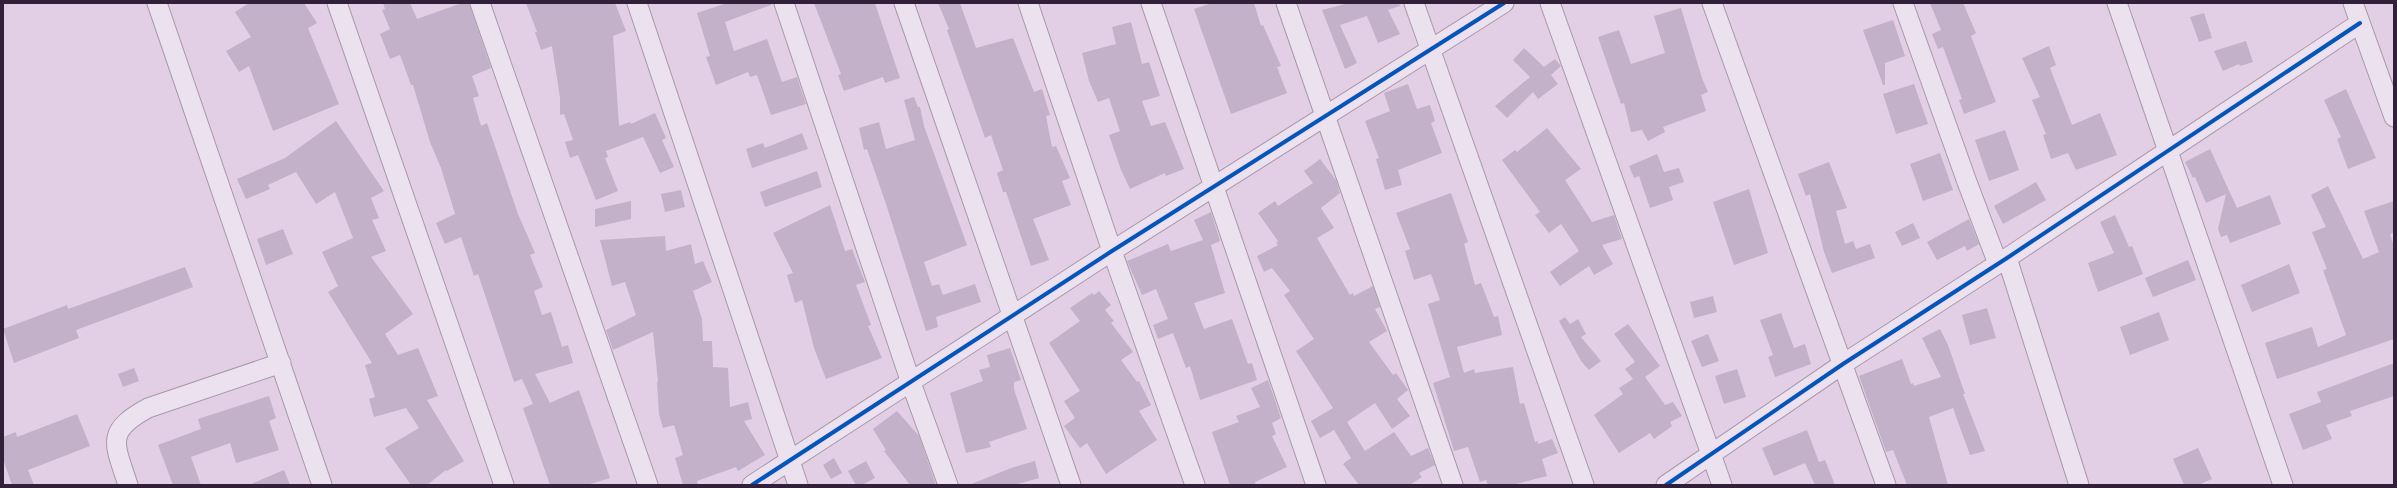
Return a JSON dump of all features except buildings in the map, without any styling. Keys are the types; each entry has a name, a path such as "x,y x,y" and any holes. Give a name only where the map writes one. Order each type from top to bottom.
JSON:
{"street":[{"path":"157,3 322,485"},
{"path":"338,3 504,485"},
{"path":"480,3 648,485"},
{"path":"637,3 798,485"},
{"path":"784,3 910,380 948,485"},
{"path":"904,3 1071,485"},
{"path":"1028,3 1112,250 1195,485"},
{"path":"1151,3 1316,485"},
{"path":"1286,3 1453,485"},
{"path":"1414,3 1584,485"},
{"path":"752,485 1012,314 1112,250 1214,188 1504,3"},
{"path":"1550,3 1722,485"},
{"path":"1712,3 1886,485"},
{"path":"1903,3 1956,152 2003,261 2078,485"},
{"path":"2117,3 2283,485"},
{"path":"2353,3 2394,117"},
{"path":"1666,485 1843,364 2003,261 2168,149 2360,23"},
{"path":"128,485 116,449 116,438 121,426 129,418 148,408 281,364"}],"cycle path":[{"path":"752,485 1112,251 1504,3"},
{"path":"1666,485 1843,364 2007,258 2360,23"}]}
